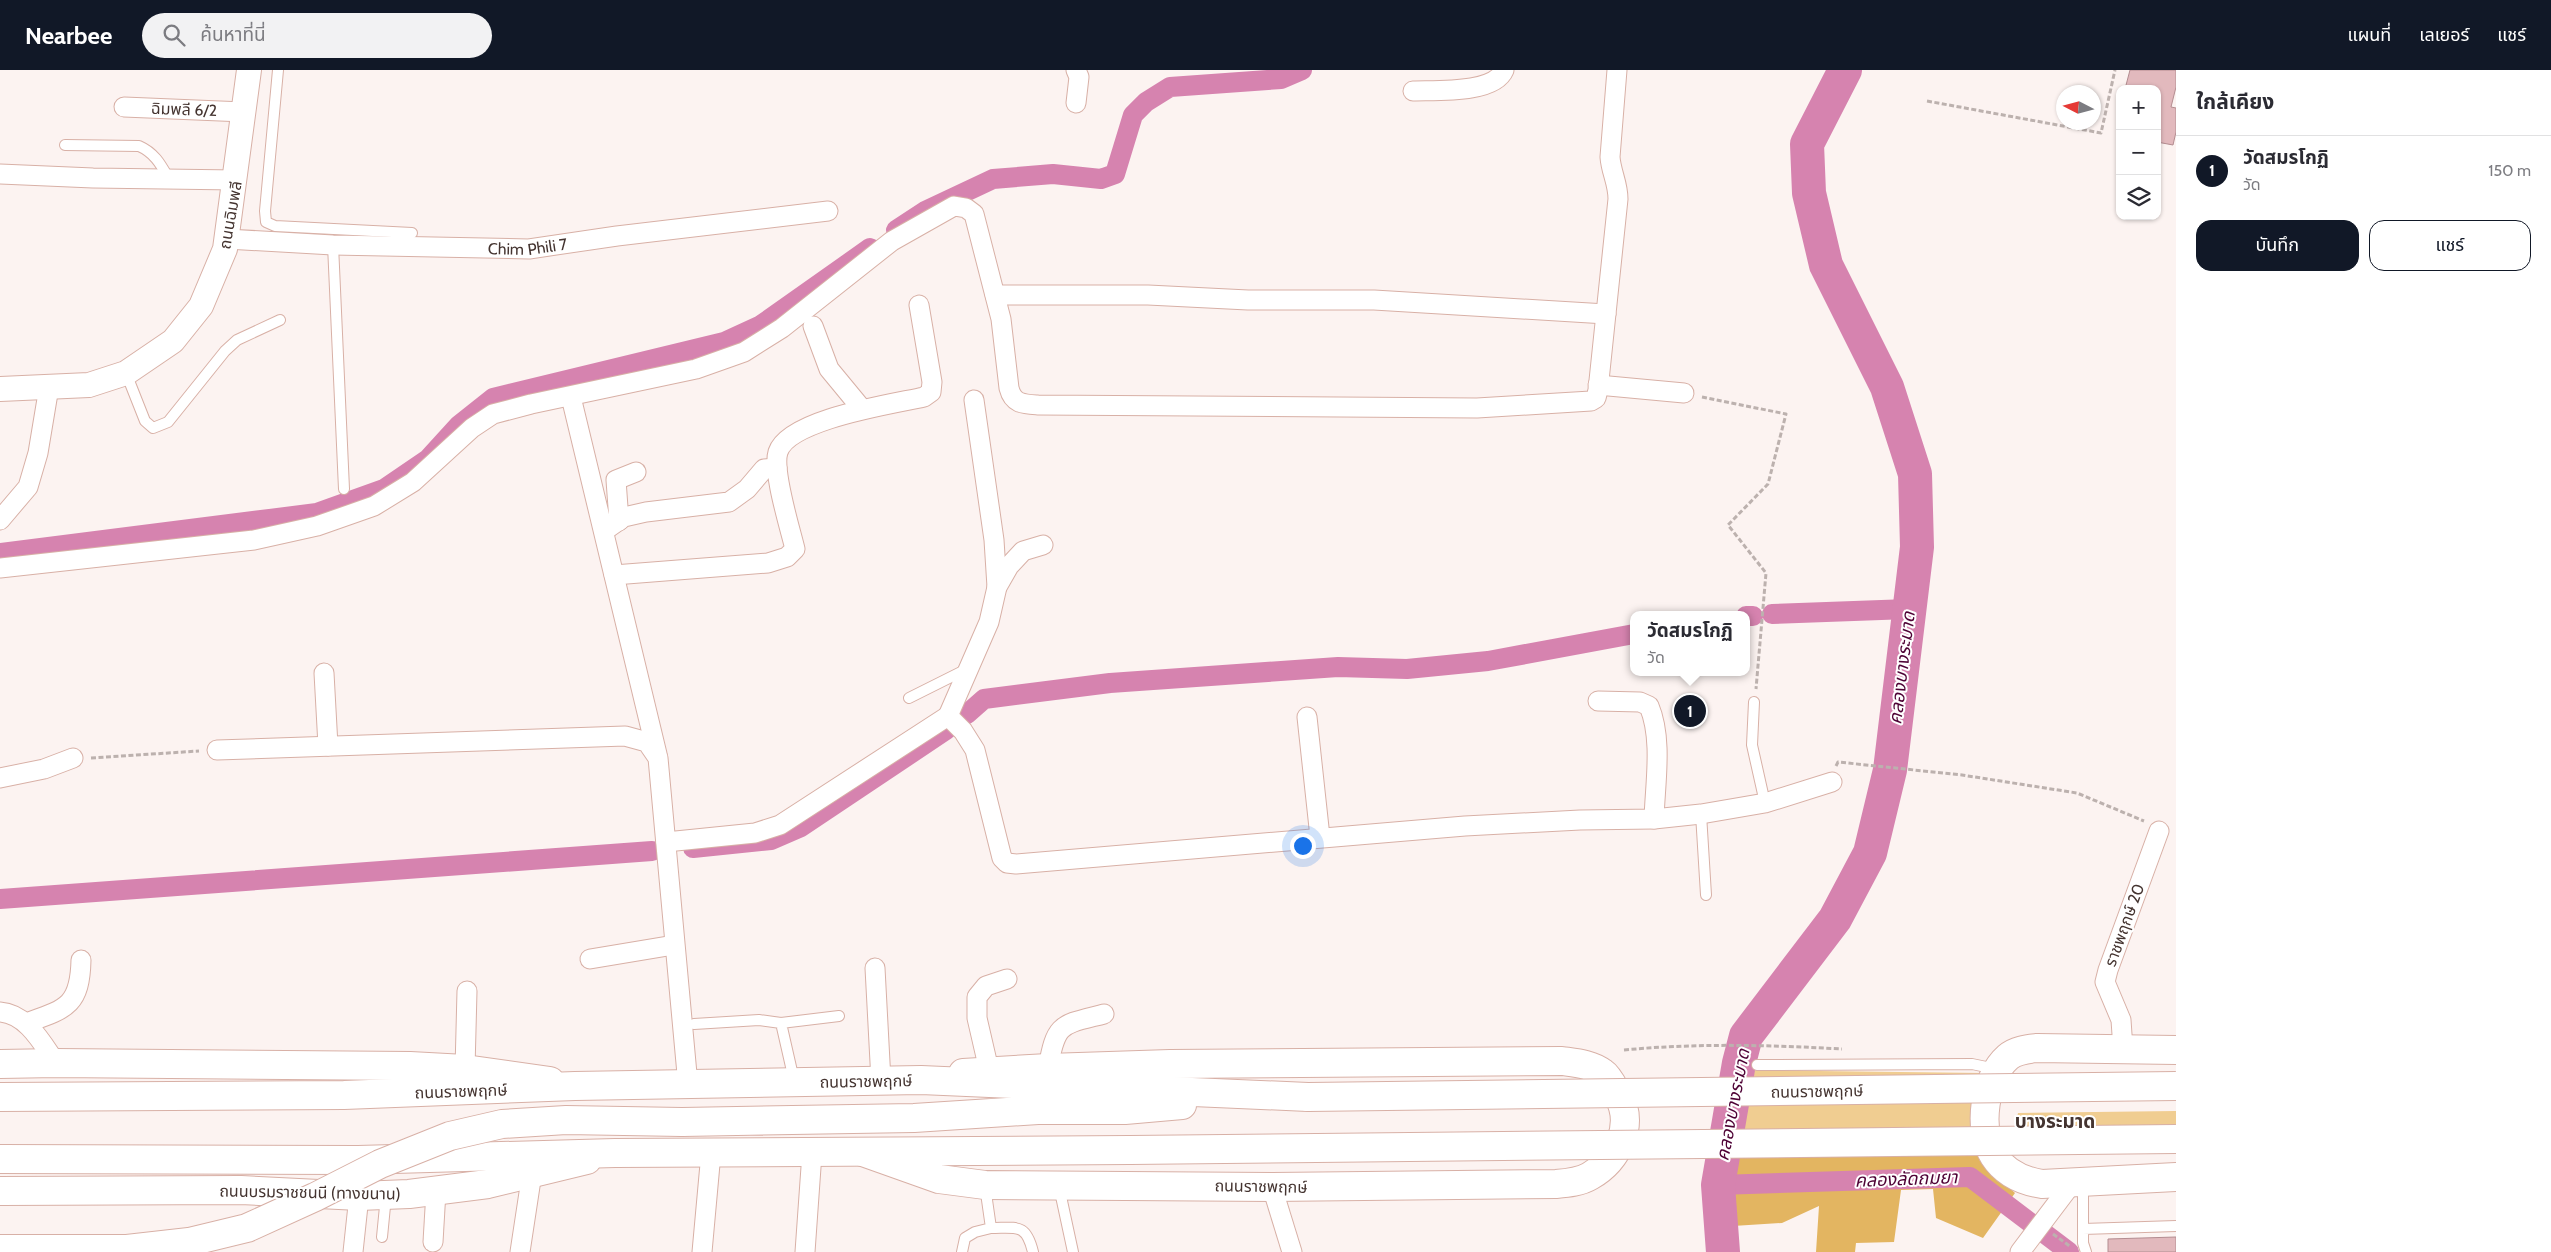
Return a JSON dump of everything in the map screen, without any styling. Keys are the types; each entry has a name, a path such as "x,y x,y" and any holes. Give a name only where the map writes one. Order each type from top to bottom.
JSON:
{"main road":[{"path":"2176,1050 2037,1048 2021,1050 2008,1057 1988,1086 1984,1111 1993,1155 2003,1166 2027,1182 2042,1184 2176,1177"},
{"name":"ถนนราชพฤกษ์","path":"863,1152 939,1179 985,1185 1272,1187 1574,1183 1589,1177 1604,1167 1615,1154 1624,1132 1625,1119 1623,1104 1604,1073 1588,1065 1562,1061 1386,1060 1048,1068 990,1070 921,1080"},
{"path":"0,1064 466,1068 575,1086"},
{"name":"ถนนราชพฤกษ์","path":"0,1097 344,1095 575,1086 921,1080 1007,1085 1116,1087 1279,1097 2176,1086"},
{"path":"0,1249 127,1249 188,1242 237,1230 315,1198 380,1164 450,1136 502,1124 566,1120 682,1122 914,1118 1038,1110 1125,1110 1279,1097"},
{"name":"ถนนราชพฤกษ์","path":"0,1159 358,1160 615,1153 812,1153 2176,1139"},
{"name":"ถนนบรมราชชนนี (ทางขนาน)","path":"0,1191 241,1190 360,1196 386,1195 488,1184 615,1153"}],"street":[{"name":"ถนนฉิมพลี","path":"0,389 89,385 126,373 173,341 201,306 225,250 236,180 249,70"},
{"path":"1076,70 1079,77 1076,103"},
{"path":"1413,91 1479,87 1494,82 1504,70"},
{"path":"0,568 254,540 316,526 374,506 413,482 472,428 493,414 531,404 696,369 744,352 782,328 892,241 954,206 966,208 974,214 1001,319 1011,397 1018,403 1047,405 1477,408 1591,401 1596,398 1598,385 1618,199 1618,184 1610,157 1617,70"},
{"name":"ฉิมพลี 6/2","path":"124,107 244,112"},
{"path":"0,174 236,180"},
{"name":"Chim Phili 7","path":"227,238 333,244 529,249 617,236 828,211"},
{"path":"995,294 1148,295 1248,300 1374,300 1606,314"},
{"path":"614,574 768,563 786,557 795,549 776,468 778,452 788,438 808,428 862,408 918,399 931,392 932,382 919,305"},
{"path":"813,326 829,369 862,408"},
{"path":"1598,385 1684,393"},
{"path":"0,520 28,487 38,453 49,387"},
{"path":"571,397 612,526"},
{"path":"666,842 755,833 780,825 948,716 989,622 997,587 994,540 974,400"},
{"path":"612,526 646,512 729,502 746,489 764,469 776,468"},
{"path":"636,472 616,480 612,526 614,574 658,758 688,1085"},
{"path":"997,587 1009,566 1022,551 1043,545"},
{"path":"324,674 328,746"},
{"path":"1598,701 1640,702 1649,706 1653,715 1656,752 1654,819"},
{"path":"948,716 963,731 975,750 980,764 996,842 1002,858 1007,863 1570,820 1654,819 1701,814 1765,803 1832,782"},
{"path":"1307,717 1320,838"},
{"path":"217,750 385,746 625,736 647,742 658,758"},
{"path":"0,778 44,769 73,758"},
{"name":"ราชพฤกษ์ 20","path":"2123,1049 2121,1020 2105,982 2159,831"},
{"path":"590,959 674,945"},
{"path":"26,1023 57,1012 72,1001 81,981 81,960"},
{"path":"875,968 882,1081"},
{"path":"990,1070 977,1018 976,997 986,986 1007,979"},
{"path":"466,991 466,1068"},
{"path":"0,1012 8,1012 26,1023 56,1063"},
{"path":"1048,1068 1053,1039 1060,1030 1073,1022 1104,1014"},
{"path":"702,1252 711,1153"},
{"path":"805,1252 812,1153"},
{"path":"520,1252 532,1173"},
{"path":"2024,1247 2078,1182"},
{"path":"1272,1187 1287,1250"},
{"path":"432,1242 436,1191"},
{"path":"353,1252 360,1196"}],"lane":[{"path":"278,70 265,211 266,222 275,226 412,233"},
{"path":"65,145 139,146 148,150 158,159 169,179"},
{"path":"333,244 344,489"},
{"path":"126,373 145,421 153,428 160,427 168,422 225,351 238,340 280,320"},
{"path":"909,698 968,669"},
{"path":"1754,702 1752,745 1765,803"},
{"path":"1701,814 1706,895"},
{"path":"694,1024 759,1020 781,1023 839,1016"},
{"path":"781,1023 794,1083"},
{"path":"1757,1066 1972,1064 1999,1069"},
{"path":"2078,1182 2083,1243 2086,1252"},
{"path":"985,1185 991,1228"},
{"path":"1059,1186 1073,1252"},
{"path":"382,1237 386,1195"},
{"path":"2083,1229 2176,1226"},
{"path":"962,1252 965,1238 975,1232 991,1228 1019,1228 1026,1232 1030,1238 1033,1252"}],"path":[{"path":"1927,101 2102,133 2115,70"},
{"path":"1684,393 1786,414 1768,484 1728,525 1766,572 1754,702"},
{"path":"73,758 217,750"},
{"path":"1832,782 1838,762 1962,775 2077,793 2150,823 2159,831"},
{"path":"1624,1050 1756,1044 1786,1046"},
{"path":"2042,1226 2077,1252"}],"shaded area":[{"path":"1744,1070 1982,1073 1972,1128 1732,1153"},
{"path":"2176,1111 2176,1125 2024,1128 2016,1122 2018,1113"},
{"path":"1974,1145 1980,1161 2015,1193 1983,1238 1936,1218 1933,1189 1901,1190 1894,1242 1856,1243 1855,1252 1816,1252 1819,1206 1782,1223 1733,1226 1728,1195 1732,1153"}],"building":[{"path":"2130,70 2176,70 2176,87 2171,107 2176,108 2176,132 2173,145 2161,143 2161,85 2126,85"},
{"path":"2176,1237 2176,1252 2108,1252 2108,1239"}],"waterway":[{"path":"896,230 925,211 993,179 1053,174 1101,179 1115,174 1133,115 1146,102 1170,87 1281,79 1302,70"},
{"name":"คลองบางระมาด","path":"1723,1252 1718,1185 1739,1063 1746,1036 1835,919 1870,853 1890,770 1917,547 1915,474 1887,387 1826,265 1809,193 1807,144 1845,70"},
{"path":"0,553 317,513 384,489 428,459 459,425 493,398 724,342 761,325 870,248"},
{"path":"1772,614 1909,609"},
{"path":"967,714 984,699 1110,683 1338,667 1407,669 1488,661 1630,635"},
{"path":"693,848 771,840 801,827 946,730"},
{"path":"0,899 652,851"},
{"name":"คลองลัดถมยา","path":"1718,1185 1970,1177 2069,1252"}],"place":[{"name":"วัดสมรโกฏิ","path":"1690,711"}],"district":[{"name":"บางระมาด","path":"2055,1121"}]}
